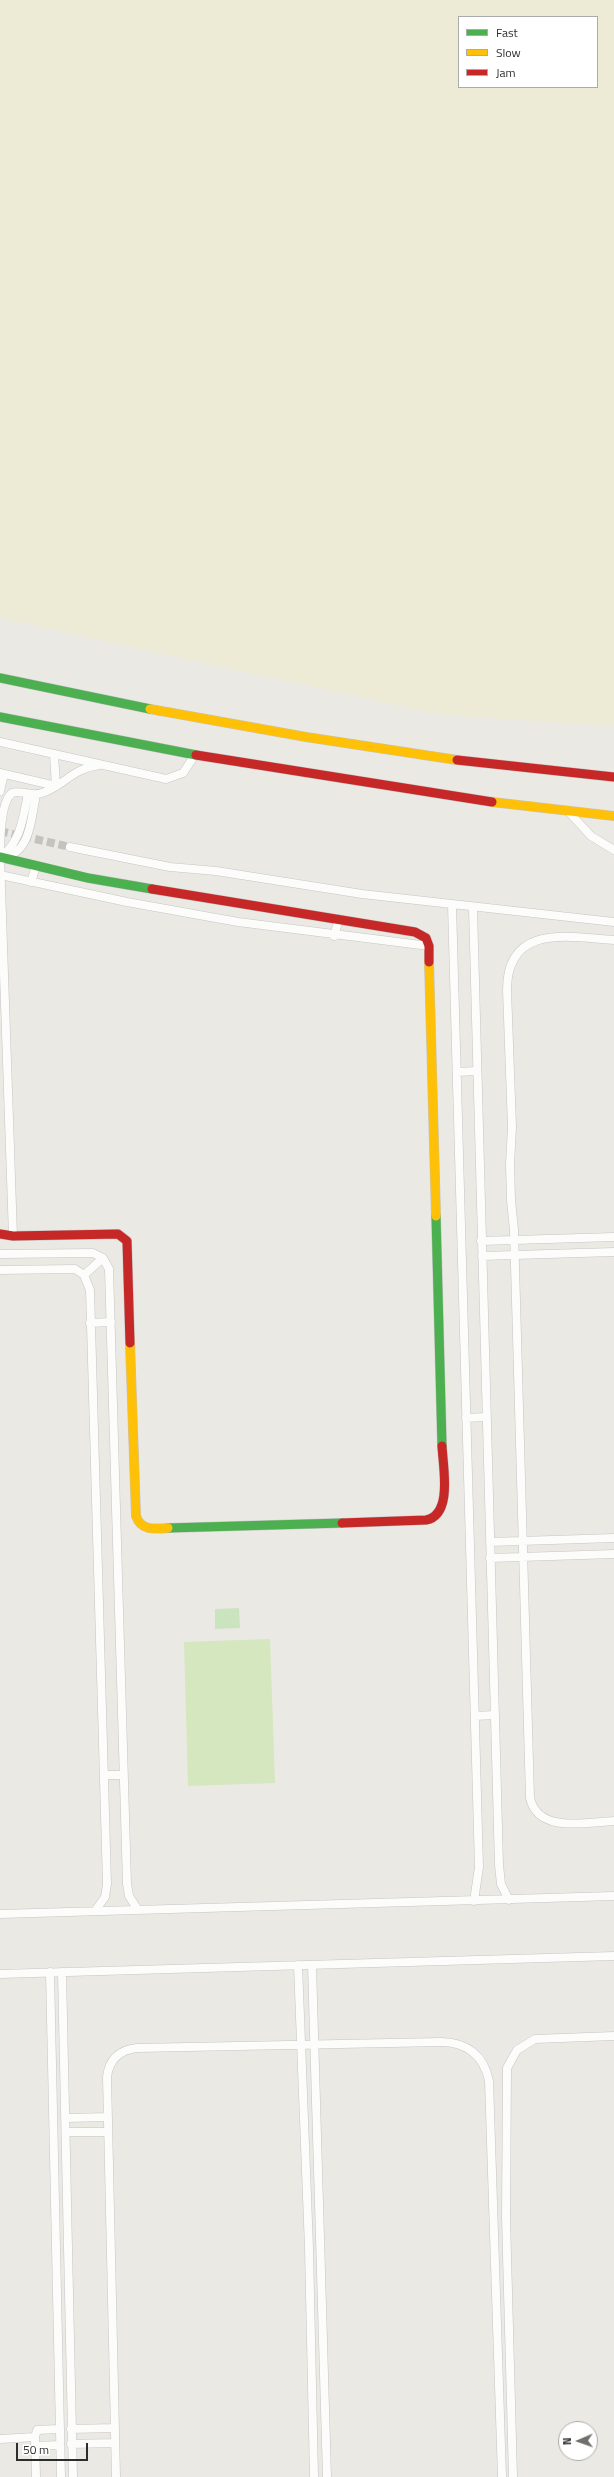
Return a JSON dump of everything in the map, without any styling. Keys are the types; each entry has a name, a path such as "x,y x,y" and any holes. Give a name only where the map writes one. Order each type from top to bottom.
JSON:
{"street":[{"path":"0,678 140,708 274,732 446,758 614,777"},
{"path":"0,717 67,733 404,789 614,816"},
{"path":"0,742 162,778 171,778 183,773 195,755"},
{"path":"54,754 56,786"},
{"path":"13,1236 0,858 2,828 8,796 14,792 32,795 56,786 74,772 100,765"},
{"path":"0,791 2,773 56,786"},
{"path":"0,858 11,856 23,846 32,795"},
{"path":"568,811 591,836 614,850"},
{"path":"70,847 170,867 216,871 474,908 614,922"},
{"path":"0,858 88,878 420,933 426,938 429,946 444,1502 442,1511 435,1518 419,1521 152,1529 142,1526 137,1520 135,1512 127,1241 118,1234 13,1236 0,1234"},
{"path":"31,882 36,866"},
{"path":"1,875 142,905 334,936 429,946"},
{"path":"452,905 479,1875 474,1901"},
{"path":"474,908 486,1417 496,1715 499,1865 501,1884 509,1900"},
{"path":"334,936 338,919"},
{"path":"614,940 556,936 542,938 522,950 510,968 507,983 512,1127 510,1164 515,1255 532,1806 539,1815 554,1822 614,1821"},
{"path":"457,1072 477,1071"},
{"path":"482,1241 614,1237"},
{"path":"0,1254 87,1252 103,1258 109,1269 127,1890 131,1901 138,1910"},
{"path":"482,1256 614,1252"},
{"path":"84,1275 103,1258"},
{"path":"0,1270 75,1269 84,1275 90,1290 106,1891 102,1902 95,1911"},
{"path":"90,1323 110,1322"},
{"path":"466,1418 486,1417"},
{"path":"490,1542 614,1538"},
{"path":"490,1558 614,1554"},
{"path":"475,1716 496,1715"},
{"path":"104,1775 124,1775"},
{"path":"0,1914 614,1896"},
{"path":"0,1974 614,1956"},
{"path":"312,1964 316,2044 327,2477"},
{"path":"298,1965 302,2045 314,2477"},
{"path":"50,1972 61,2477"},
{"path":"62,1972 66,2118 71,2444 73,2477"},
{"path":"512,2477 506,2218 507,2068 517,2050 535,2039 614,2036"},
{"path":"116,2477 114,2443 108,2132 108,2071 114,2059 124,2051 137,2048 450,2042 469,2048 483,2062 490,2081 502,2477"},
{"path":"66,2118 108,2117"},
{"path":"66,2132 108,2132"},
{"path":"71,2429 114,2428"},
{"path":"36,2477 35,2442 37,2430 60,2429"},
{"path":"0,2439 60,2445"},
{"path":"71,2444 114,2443"}],"green space":[{"path":"239,1608 240,1628 215,1629 215,1609"},
{"path":"270,1639 275,1783 188,1786 184,1642"}],"sand":[{"path":"0,0 614,0 614,726 441,715 0,618"}],"tunnel":[{"path":"0,831 70,847"}],"traffic: fast":[{"path":"0,678 150,709"},
{"path":"0,717 196,755"},
{"path":"0,857 88,878 152,889"},
{"path":"436,1216 442,1446"},
{"path":"168,1528 342,1523"}],"traffic: slow":[{"path":"150,709 306,737 457,760"},
{"path":"492,802 614,816"},
{"path":"429,962 436,1216"},
{"path":"130,1343 136,1516 138,1521 145,1527 153,1529 168,1528"}],"traffic: jam":[{"path":"196,755 492,802"},
{"path":"457,760 614,777"},
{"path":"152,889 415,932 426,938 429,946 429,962"},
{"path":"0,1234 13,1236 118,1234 127,1241 130,1343"},
{"path":"342,1523 426,1520 434,1516 440,1509 443,1500 444,1477 442,1446"}]}
